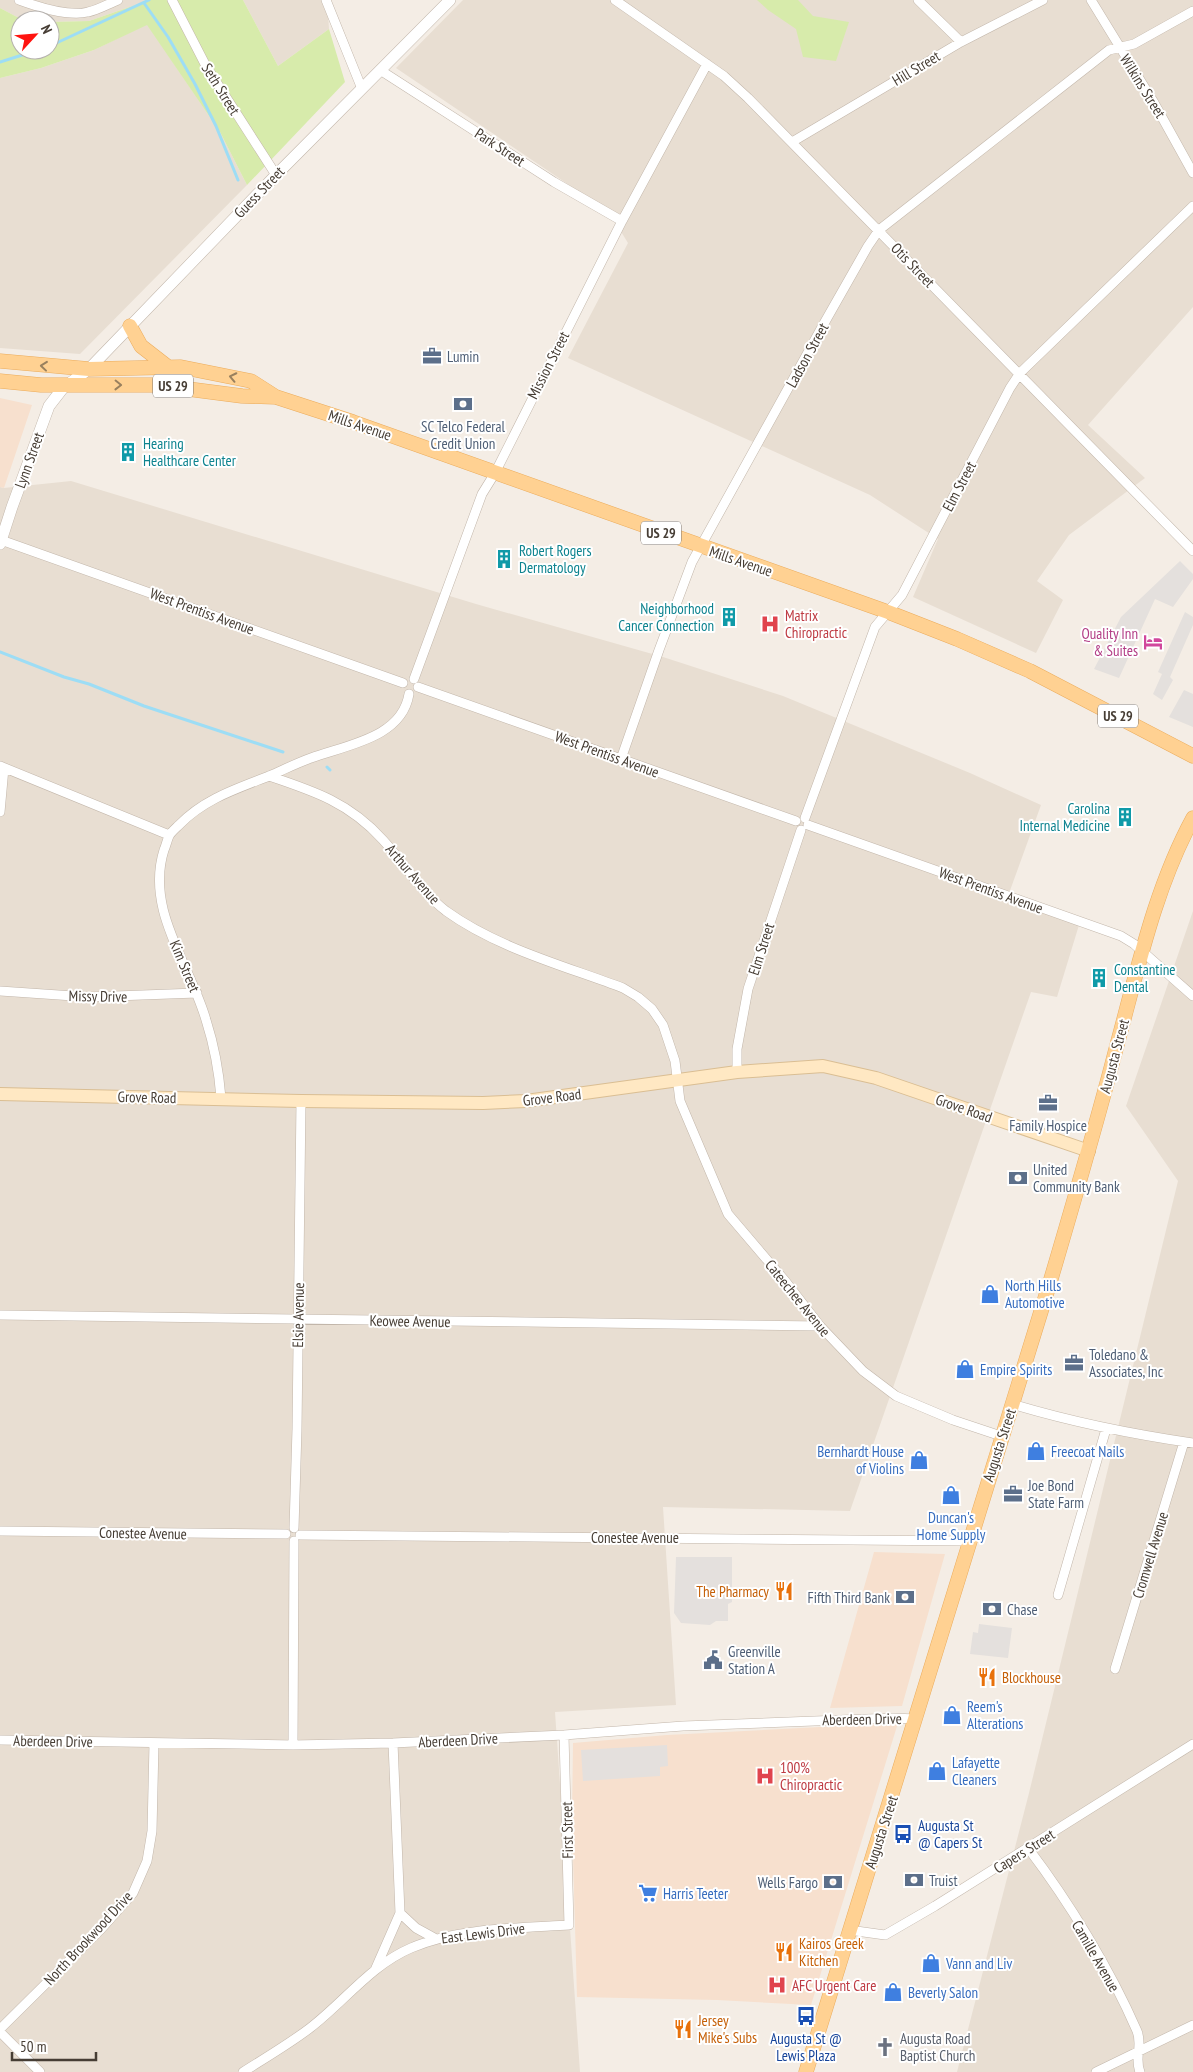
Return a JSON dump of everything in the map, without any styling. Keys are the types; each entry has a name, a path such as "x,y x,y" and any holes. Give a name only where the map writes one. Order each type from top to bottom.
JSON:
{"main road":[{"path":"130,326 142,346 168,367"},
{"name":"Mills Avenue","path":"0,361 89,369 181,367 251,381 276,397 888,612 957,639 1030,671 1193,756"},
{"name":"Mills Avenue","path":"0,381 41,384 157,385 203,389 242,396 276,397"},
{"name":"Augusta Street","path":"806,2072 1089,1151 1142,951 1171,864 1193,818"},
{"name":"Grove Road","path":"0,1094 483,1103 517,1101 737,1072 823,1066 857,1073 973,1110 1089,1151"}],"street":[{"path":"19,0 46,9 82,13 118,0"},
{"name":"Seth Street","path":"172,0 206,66 276,175"},
{"path":"326,0 362,89"},
{"name":"Guess Street","path":"69,384 89,369 276,175 450,0"},
{"name":"Otis Street","path":"614,0 708,64 748,98 880,230 1193,551"},
{"path":"918,0 960,42"},
{"name":"Hill Street","path":"792,142 960,42 1043,0"},
{"name":"Wilkins Street","path":"1091,0 1191,162 1193,173"},
{"name":"Ladson Street","path":"621,759 692,562 822,327 868,246 880,230 1109,50 1134,44 1193,10"},
{"name":"Mission Street","path":"416,683 474,514 485,489 495,473 622,221 708,64"},
{"name":"Park Street","path":"380,70 554,182 622,221"},
{"name":"Elm Street","path":"737,1072 737,1049 748,989 803,823 875,627 902,595 1010,388 1020,373 1193,206"},
{"name":"Lynn Street","path":"1,542 49,406 56,394 69,384"},
{"name":"West Prentiss Avenue","path":"1,542 403,683"},
{"path":"0,812 2,767 169,835 187,817 204,804 237,787 311,758 376,736 400,716 409,694 415,692 416,683 409,678 403,683 403,689 409,694"},
{"name":"West Prentiss Avenue","path":"416,683 621,759 1121,936 1142,951 1193,996"},
{"name":"Arthur Avenue","path":"268,776 332,799 354,814 383,839 426,892 444,909 469,926 502,943 623,988 638,997 652,1009 663,1025 674,1061 677,1081"},
{"name":"Kim Street","path":"169,835 161,860 158,884 160,901 167,924 207,1020 221,1098"},
{"name":"Missy Drive","path":"0,991 88,997 197,993"},
{"name":"Cateechee Avenue","path":"677,1081 680,1101 728,1214 820,1326 863,1371 896,1396 945,1417 1002,1436"},
{"name":"Elsie Avenue","path":"290,1531 298,1320 301,1101"},
{"name":"Keowee Avenue","path":"0,1316 820,1326"},
{"path":"1012,1404 1062,1419 1106,1429 1189,1443"},
{"path":"1058,1595 1106,1429"},
{"name":"Cromwell Avenue","path":"1115,1669 1189,1443"},
{"path":"290,1531 298,1530 293,1745"},
{"name":"Conestee Avenue","path":"0,1531 290,1531"},
{"name":"Conestee Avenue","path":"297,1538 969,1541"},
{"name":"Aberdeen Drive","path":"0,1740 154,1744 293,1745 393,1743 564,1735 698,1725 893,1718 916,1719"},
{"name":"First Street","path":"564,1735 569,1925"},
{"path":"375,1970 400,1912 393,1743"},
{"name":"North Brookwood Drive","path":"0,2030 102,1928 133,1893 148,1861 152,1831 154,1744"},
{"name":"Capers Street","path":"849,1930 885,1935 1193,1744"},
{"name":"Camille Avenue","path":"1028,1848 1098,1954 1138,2032 1140,2038 1137,2052 1140,2072"},
{"path":"400,1912 416,1928 436,1939"},
{"name":"East Lewis Drive","path":"243,2072 310,2028 375,1970 397,1955 436,1939 509,1929 569,1925"},
{"path":"1096,2072 1193,2025"},
{"path":"0,2030 40,2072"}],"shaded area":[{"path":"0,0 150,0 89,21 60,22 60,10 10,10 10,13 0,8"},
{"path":"243,0 327,0 329,29 278,66"},
{"path":"463,0 1193,0 1193,307 1088,425 1145,478 1069,535 1037,581 1063,600 1036,653 913,597 938,539 870,495 568,358 628,243 609,212 396,68"},
{"path":"147,24 220,132 247,185 80,354 0,348 0,78 41,68 94,50"},
{"path":"0,398 32,405 4,488 0,487"},
{"path":"71,481 476,604 663,657 783,696 970,773 1041,805 1008,896 1079,925 1057,997 1031,992 850,1511 663,1507 676,1705 555,1712 580,2072 0,2072 0,487"},
{"path":"1180,561 1193,574 1193,579 1173,607 1155,599 1119,678 1094,669 1121,617"},
{"path":"1185,612 1193,617 1193,625 1170,677 1173,680 1162,700 1153,694 1162,674 1158,672"},
{"path":"1184,690 1193,694 1193,727 1169,717"},
{"path":"1193,911 1193,2072 957,2072 1029,1793 1178,1181 1126,1106"},
{"path":"874,1552 945,1554 902,1706 830,1708"},
{"path":"676,1557 732,1557 732,1602 728,1604 728,1621 716,1621 710,1625 681,1623 674,1613"},
{"path":"979,1624 1012,1628 1008,1658 970,1654 973,1632 978,1633"},
{"path":"898,1723 811,2005 717,2000 577,1997 572,1819 573,1743 667,1735"},
{"path":"667,1745 668,1766 660,1767 660,1776 583,1781 581,1750"}],"green space":[{"path":"150,0 243,0 278,66 329,29 345,82 247,185 220,132 147,25 94,50 41,68 0,78 0,8 10,13 10,60 60,60 60,22 89,21"},
{"path":"757,0 798,0 813,16 849,22 836,61 803,57 796,29"}],"waterway":[{"path":"60,41 149,0"},
{"path":"144,3 168,37 195,84 216,126 238,180"},
{"path":"0,62 10,59"},
{"path":"0,652 144,706 283,752"},
{"path":"327,767 330,770"}],"place":[{"name":"Lumin","path":"432,356"},
{"name":"SC Telco Federal Credit Union","path":"463,404"},
{"name":"Hearing Healthcare Center","path":"128,452"},
{"name":"Robert Rogers Dermatology","path":"504,559"},
{"name":"Neighborhood Cancer Connection","path":"729,617"},
{"name":"Matrix Chiropractic","path":"770,624"},
{"name":"Quality Inn & Suites","path":"1153,642"},
{"name":"Carolina Internal Medicine","path":"1125,817"},
{"name":"Constantine Dental","path":"1099,978"},
{"name":"Family Hospice","path":"1048,1103"},
{"name":"United Community Bank","path":"1018,1178"},
{"name":"North Hills Automotive","path":"990,1294"},
{"name":"Toledano & Associates, Inc","path":"1074,1363"},
{"name":"Empire Spirits","path":"965,1369"},
{"name":"Freecoat Nails","path":"1036,1451"},
{"name":"Bernhardt House of Violins","path":"919,1460"},
{"name":"Joe Bond State Farm","path":"1013,1494"},
{"name":"Duncan's Home Supply","path":"951,1495"},
{"name":"The Pharmacy","path":"784,1591"},
{"name":"Fifth Third Bank","path":"905,1597"},
{"name":"Chase","path":"992,1609"},
{"name":"Greenville Station A","path":"713,1660"},
{"name":"Blockhouse","path":"987,1677"},
{"name":"Reem's Alterations","path":"952,1715"},
{"name":"Lafayette Cleaners","path":"937,1771"},
{"name":"100% Chiropractic","path":"765,1776"},
{"name":"Augusta St @ Capers St","path":"903,1834"},
{"name":"Truist","path":"914,1880"},
{"name":"Wells Fargo","path":"833,1882"},
{"name":"Harris Teeter","path":"648,1893"},
{"name":"Kairos Greek Kitchen","path":"784,1952"},
{"name":"Vann and Liv","path":"931,1963"},
{"name":"AFC Urgent Care","path":"777,1985"},
{"name":"Beverly Salon","path":"893,1992"},
{"name":"Augusta St @ Lewis Plaza","path":"806,2016"},
{"name":"Jersey Mike's Subs","path":"683,2029"},
{"name":"Augusta Road Baptist Church","path":"885,2047"}]}
